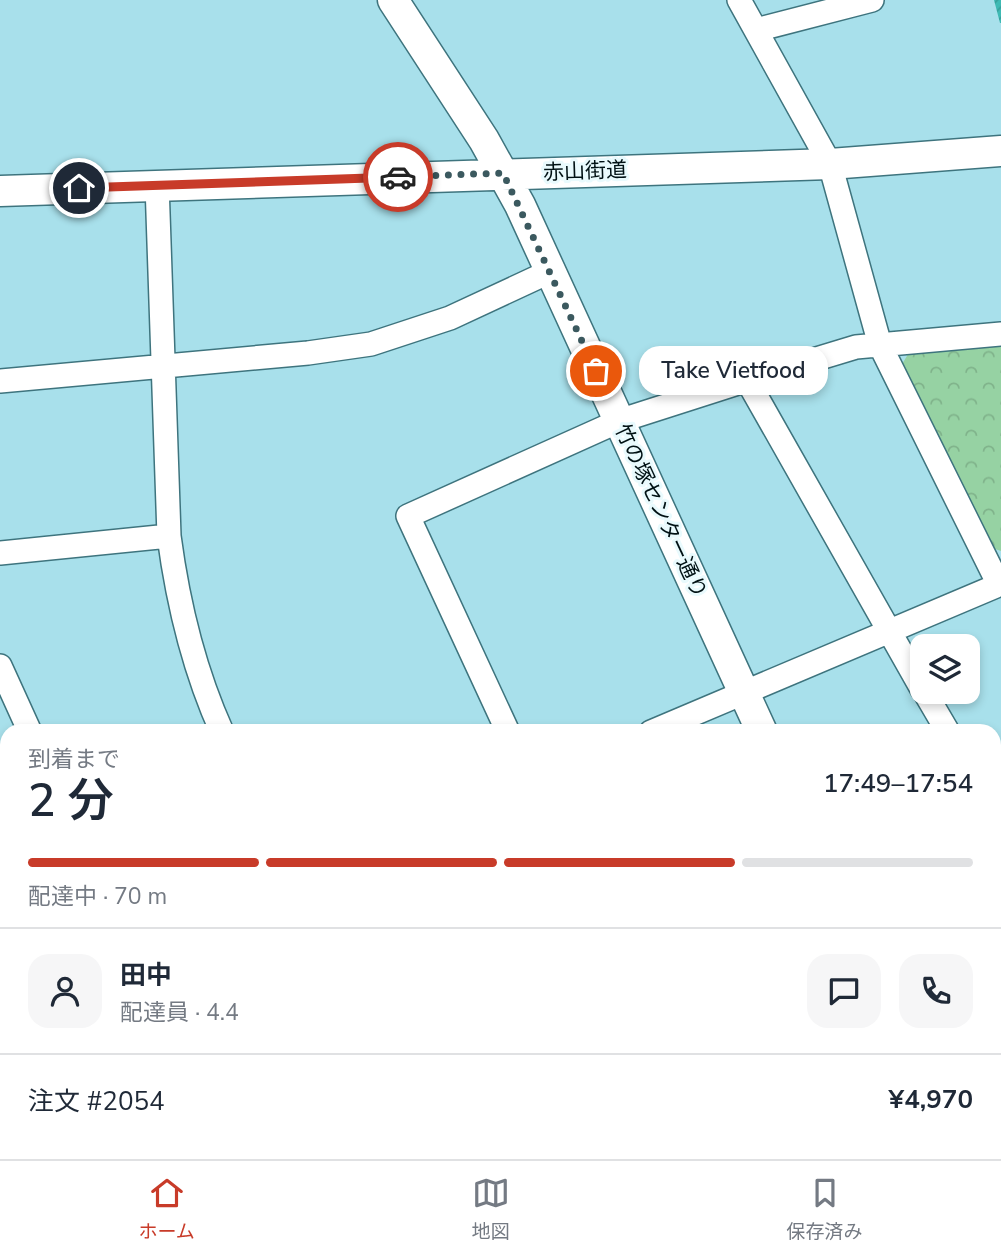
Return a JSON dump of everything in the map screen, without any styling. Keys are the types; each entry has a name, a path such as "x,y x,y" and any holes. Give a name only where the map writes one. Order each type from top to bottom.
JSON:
{"street":[{"name":"竹の塚センター通り","path":"393,0 503,173 551,271 758,724"},
{"path":"671,724 1000,585 880,345 830,164 739,0"},
{"path":"755,30 872,0"},
{"name":"赤山街道","path":"0,191 830,164 1001,151"},
{"path":"157,184 169,536 176,593 189,645 219,724"},
{"path":"0,381 308,353 371,344 450,318 551,271"},
{"path":"504,724 408,516 619,421 747,380 856,347 1001,334"},
{"path":"747,380 910,669"},
{"path":"0,553 169,536"},
{"path":"0,666 26,724"},
{"path":"931,704 943,724"}],"green space":[{"path":"1001,343 1001,551 992,548 899,369 910,351"}],"building":[{"path":"994,0 1001,0 1001,23 1000,23"}],"way so far":[{"path":"398,177 503,173 596,371"}],"place":[{"name":"Take Vietfood","path":"596,371"}],"route":[{"path":"79,188 398,177"}]}
